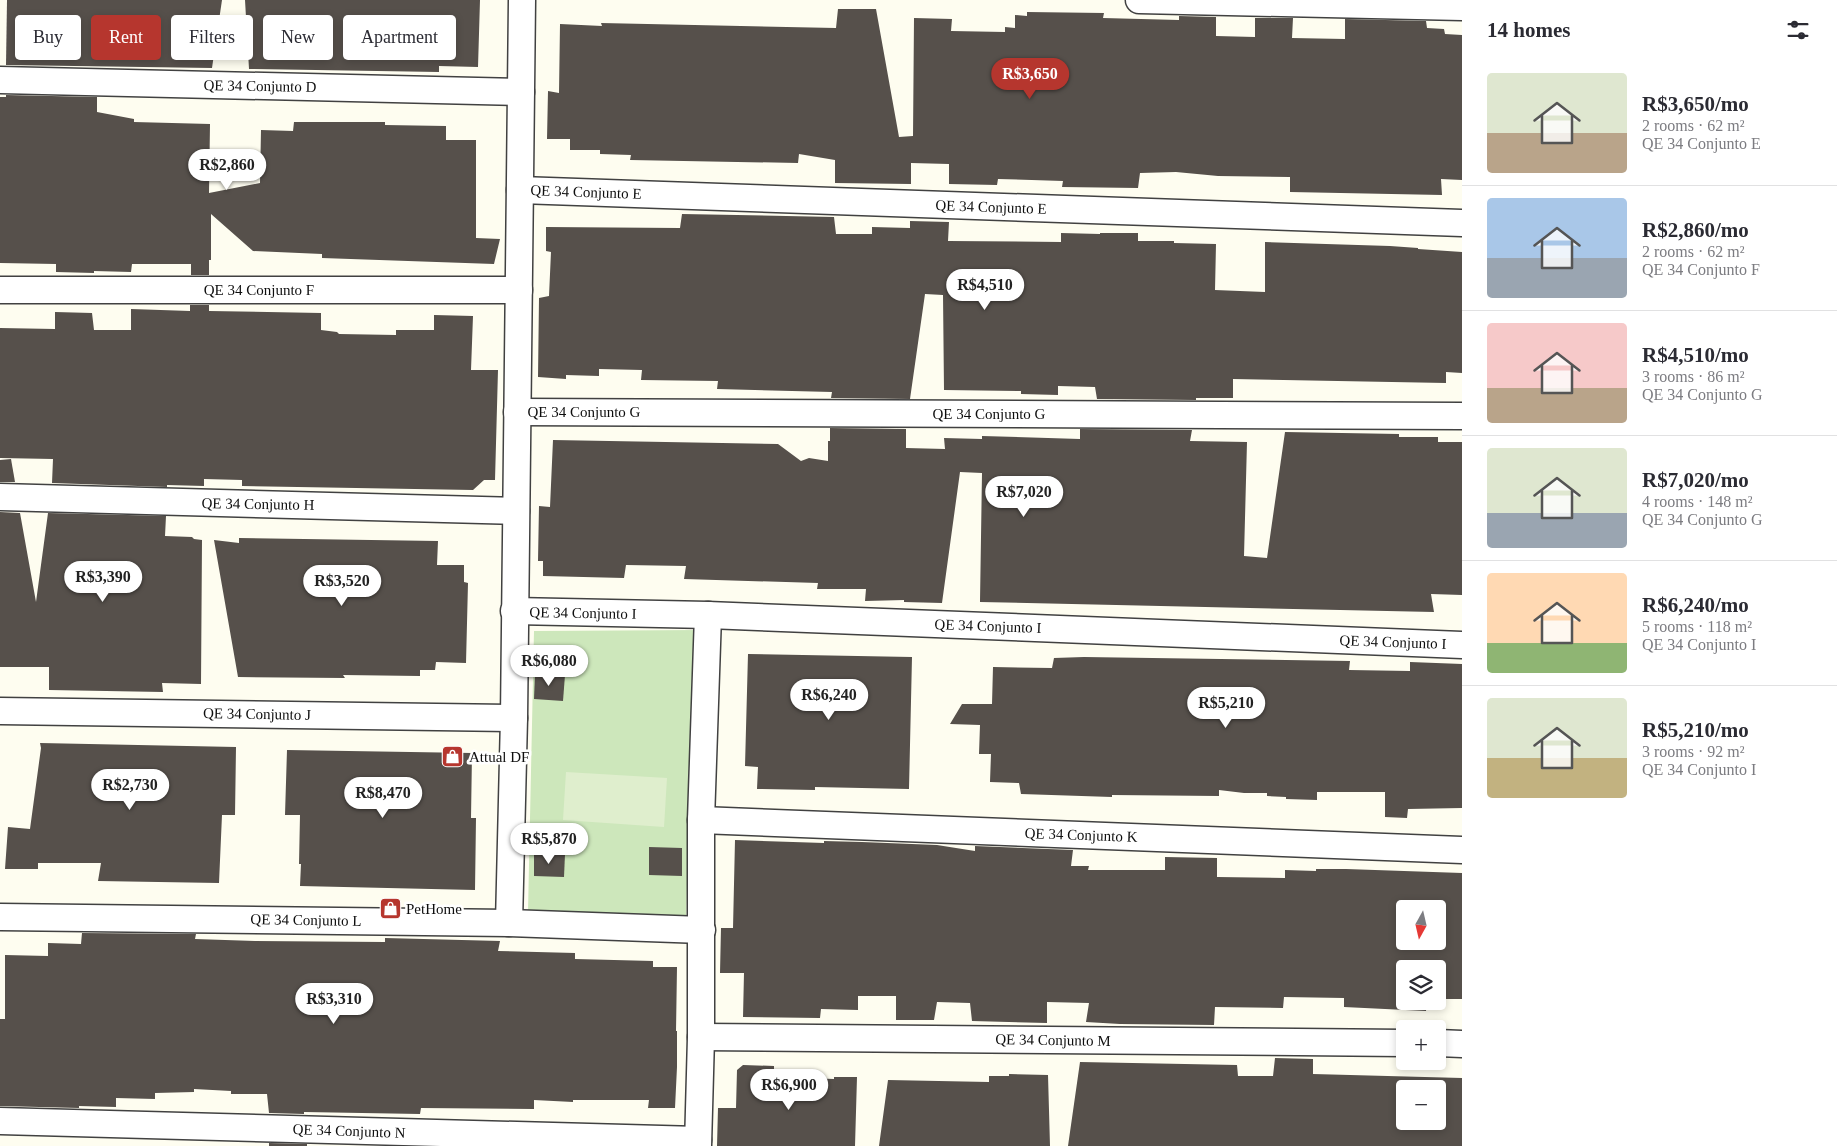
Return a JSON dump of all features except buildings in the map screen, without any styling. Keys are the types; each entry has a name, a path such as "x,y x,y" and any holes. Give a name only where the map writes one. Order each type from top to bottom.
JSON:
{"street":[{"path":"509,923 514,718 522,0"},
{"path":"1139,0 1462,7"},
{"name":"QE 34 Conjunto D","path":"0,80 521,92"},
{"name":"QE 34 Conjunto E","path":"520,190 1462,223"},
{"name":"QE 34 Conjunto F","path":"0,290 519,290"},
{"name":"QE 34 Conjunto G","path":"517,412 1462,416"},
{"name":"QE 34 Conjunto H","path":"0,497 516,511"},
{"name":"QE 34 Conjunto I","path":"514,611 708,615 1462,645"},
{"path":"698,1143 702,930 701,820 708,615"},
{"name":"QE 34 Conjunto J","path":"0,711 514,718"},
{"name":"QE 34 Conjunto K","path":"701,820 1462,850"},
{"name":"QE 34 Conjunto L","path":"0,917 509,923 702,930"},
{"name":"QE 34 Conjunto M","path":"701,1037 1396,1043"},
{"path":"1446,1044 1462,1044"},
{"name":"QE 34 Conjunto N","path":"0,1121 698,1143"}],"green space":[{"path":"700,630 691,756 686,917 528,912 534,631"},
{"path":"566,772 667,778 664,827 563,820"}],"place":[{"name":"Attual DF","path":"453,757"},
{"name":"PetHome","path":"390,909"}]}
